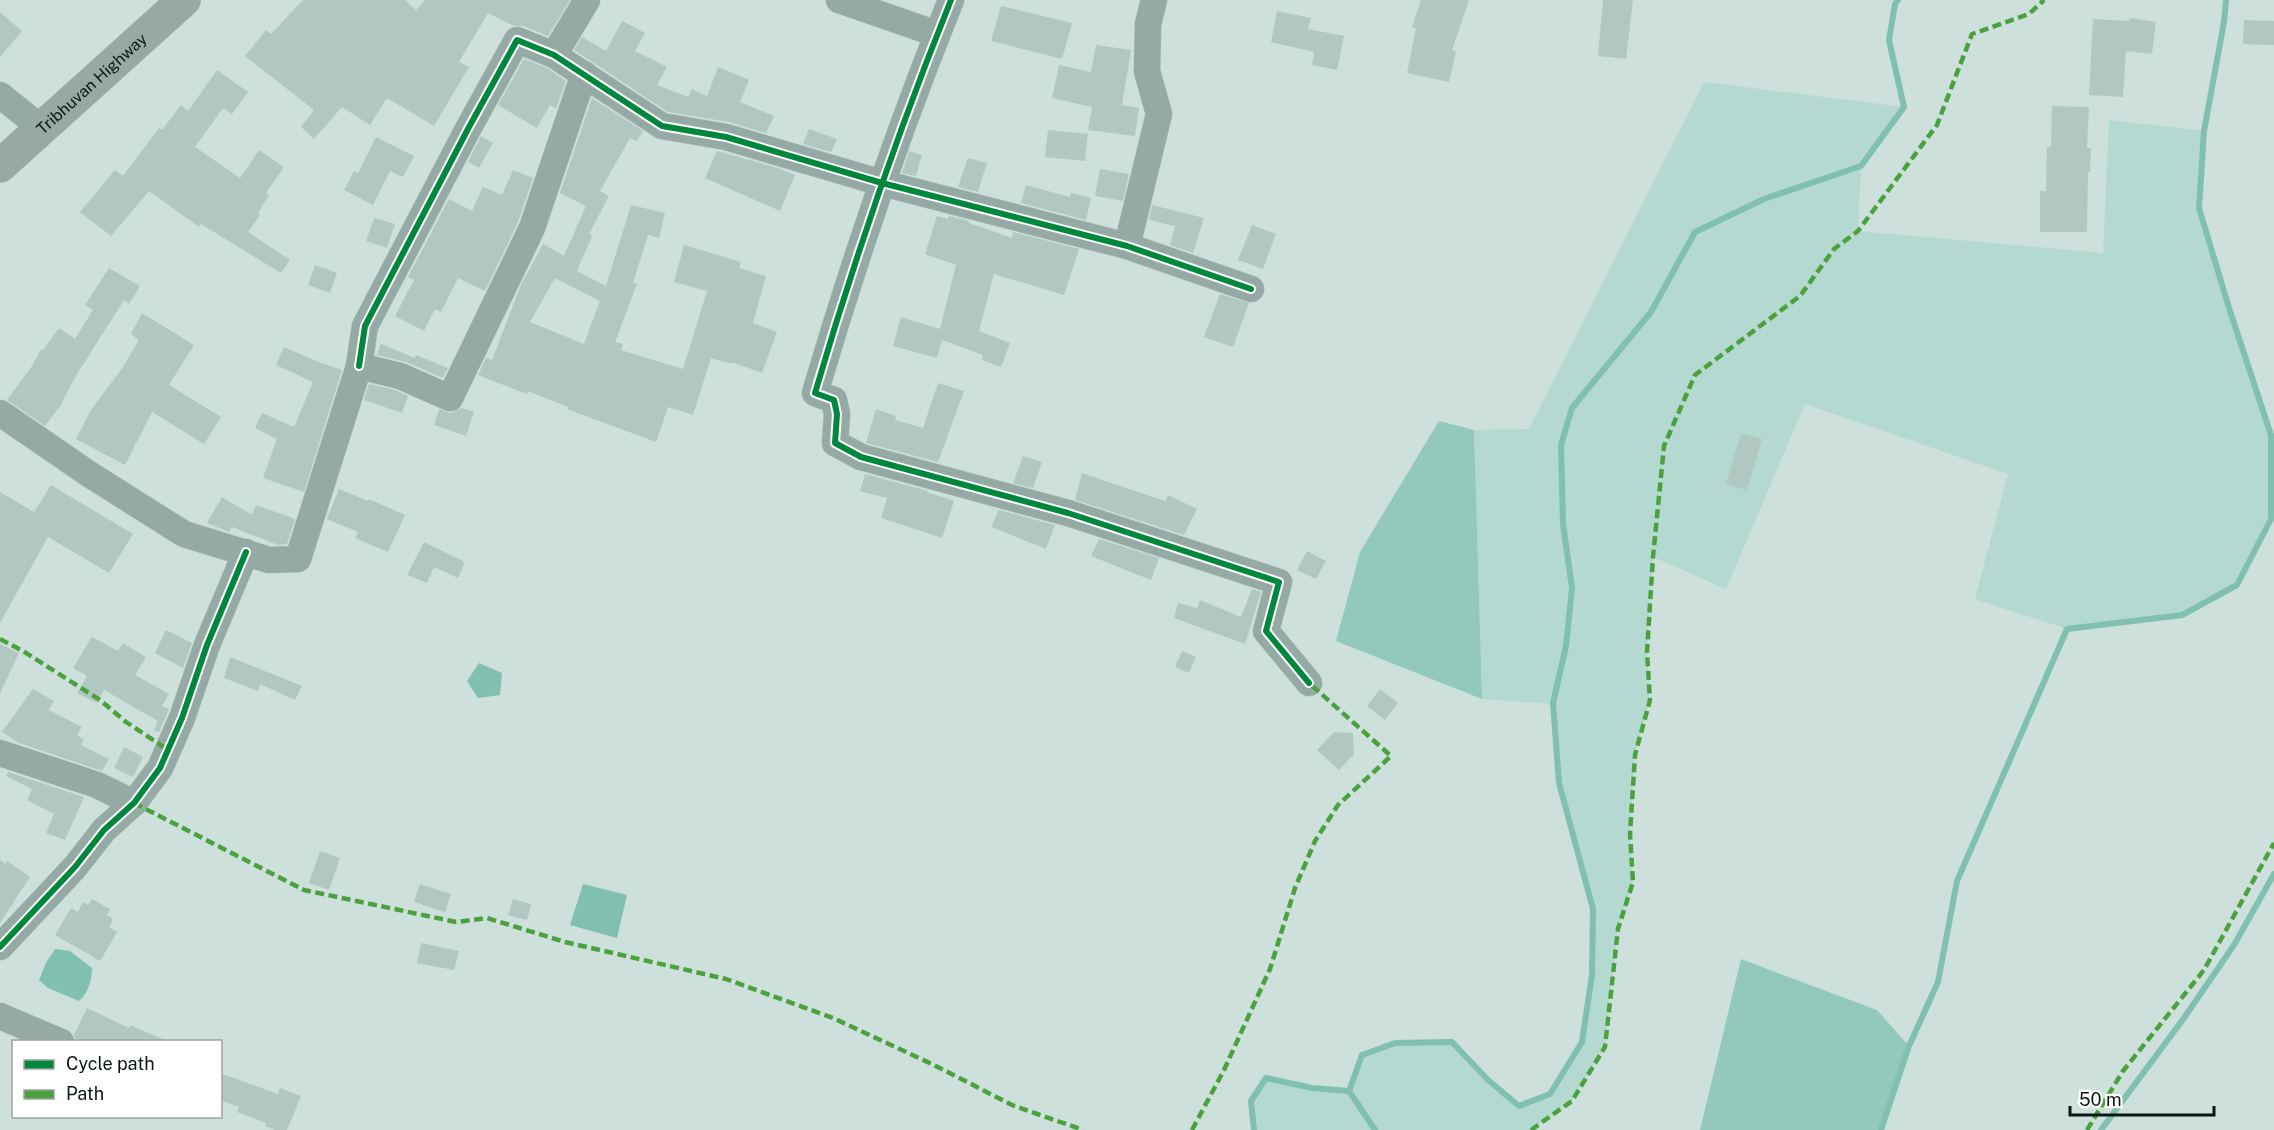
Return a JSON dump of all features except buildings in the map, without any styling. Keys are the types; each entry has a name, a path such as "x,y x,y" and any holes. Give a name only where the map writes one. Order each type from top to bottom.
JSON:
{"highway":[{"name":"Tribhuvan Highway","path":"0,166 183,0"}],"street":[{"path":"554,55 587,0"},
{"path":"839,0 937,34"},
{"path":"951,0 882,183 835,324 815,393 834,400 837,414 835,443 861,457 1068,513 1279,582 1266,631 1309,683"},
{"path":"1127,246 1159,114 1147,71 1148,24 1154,0"},
{"path":"0,412 89,474 184,534 269,560 298,559 359,366 365,326 468,128 517,40 554,55 662,126 726,137 882,183 1127,246 1251,289"},
{"path":"359,366 400,376 450,398 532,228 584,74"},
{"path":"0,95 41,128"},
{"path":"0,947 75,867 104,830 134,803 160,768 182,718 207,645 246,552"},
{"path":"0,753 97,785 134,803"},
{"path":"0,1016 59,1040"}],"shaded area":[{"path":"1704,82 1904,107 1861,166 1858,231 2103,253 2109,120 2204,131 2200,208 2230,311 2271,435 2271,519 2237,585 2182,615 2067,629 1975,599 2008,474 1805,404 1726,589 1653,557 1647,652 1650,700 1635,755 1630,834 1633,882 1618,929 1605,1047 1572,1101 1531,1130 1254,1130 1251,1101 1266,1078 1312,1088 1349,1091 1362,1055 1395,1043 1452,1042 1488,1080 1519,1106 1550,1094 1582,1042 1592,975 1593,909 1559,783 1553,704 1482,699 1474,430 1529,429"},
{"path":"1439,421 1474,430 1482,699 1336,641 1360,552"},
{"path":"479,663 502,673 500,695 478,698 467,681"},
{"path":"583,884 627,895 617,938 570,925"},
{"path":"55,949 70,951 92,968 89,986 79,1001 48,988 39,980"},
{"path":"1741,959 1877,1010 1909,1046 1881,1130 1700,1130"}],"waterway":[{"path":"1375,1130 1349,1091 1362,1055 1395,1043 1452,1042 1488,1080 1519,1106 1550,1094 1582,1042 1592,975 1593,909 1559,783 1553,703 1566,646 1572,588 1563,524 1561,445 1572,408 1651,312 1695,232 1764,199 1861,166 1904,107 1889,40 1895,4 1898,0"},
{"path":"1881,1130 1909,1046 1938,982 1957,881 2067,629 2182,615 2237,585 2271,519 2271,435 2199,208 2204,131 2226,0"},
{"path":"2101,1130 2184,1018 2234,945 2274,874"},
{"path":"1254,1130 1251,1101 1266,1078 1312,1088 1349,1091"}],"marked path":[{"path":"1531,1130 1572,1101 1605,1047 1618,929 1633,882 1630,834 1635,755 1650,700 1647,652 1653,557 1664,446 1695,375 1800,296 1834,249 1858,231 1937,125 1972,34 2029,14 2044,0"},
{"path":"0,639 100,700 126,722 168,750"},
{"path":"1192,1130 1224,1070 1270,969 1295,888 1315,841 1338,805 1391,756 1309,683"},
{"path":"134,803 304,890 456,922 487,918 565,942 726,979 833,1018 934,1065 1012,1105 1083,1130"},
{"path":"2087,1130 2123,1071 2204,970 2274,843"}],"cycle path":[{"path":"951,0 878,195 815,393 834,400 837,414 835,443 861,457 1068,513 1279,582 1266,631 1309,683"},
{"path":"359,366 365,326 517,40 554,55 662,126 726,137 882,183 1127,246 1251,289"},
{"path":"0,947 75,867 104,830 134,803 160,768 182,718 207,645 246,552"}]}
